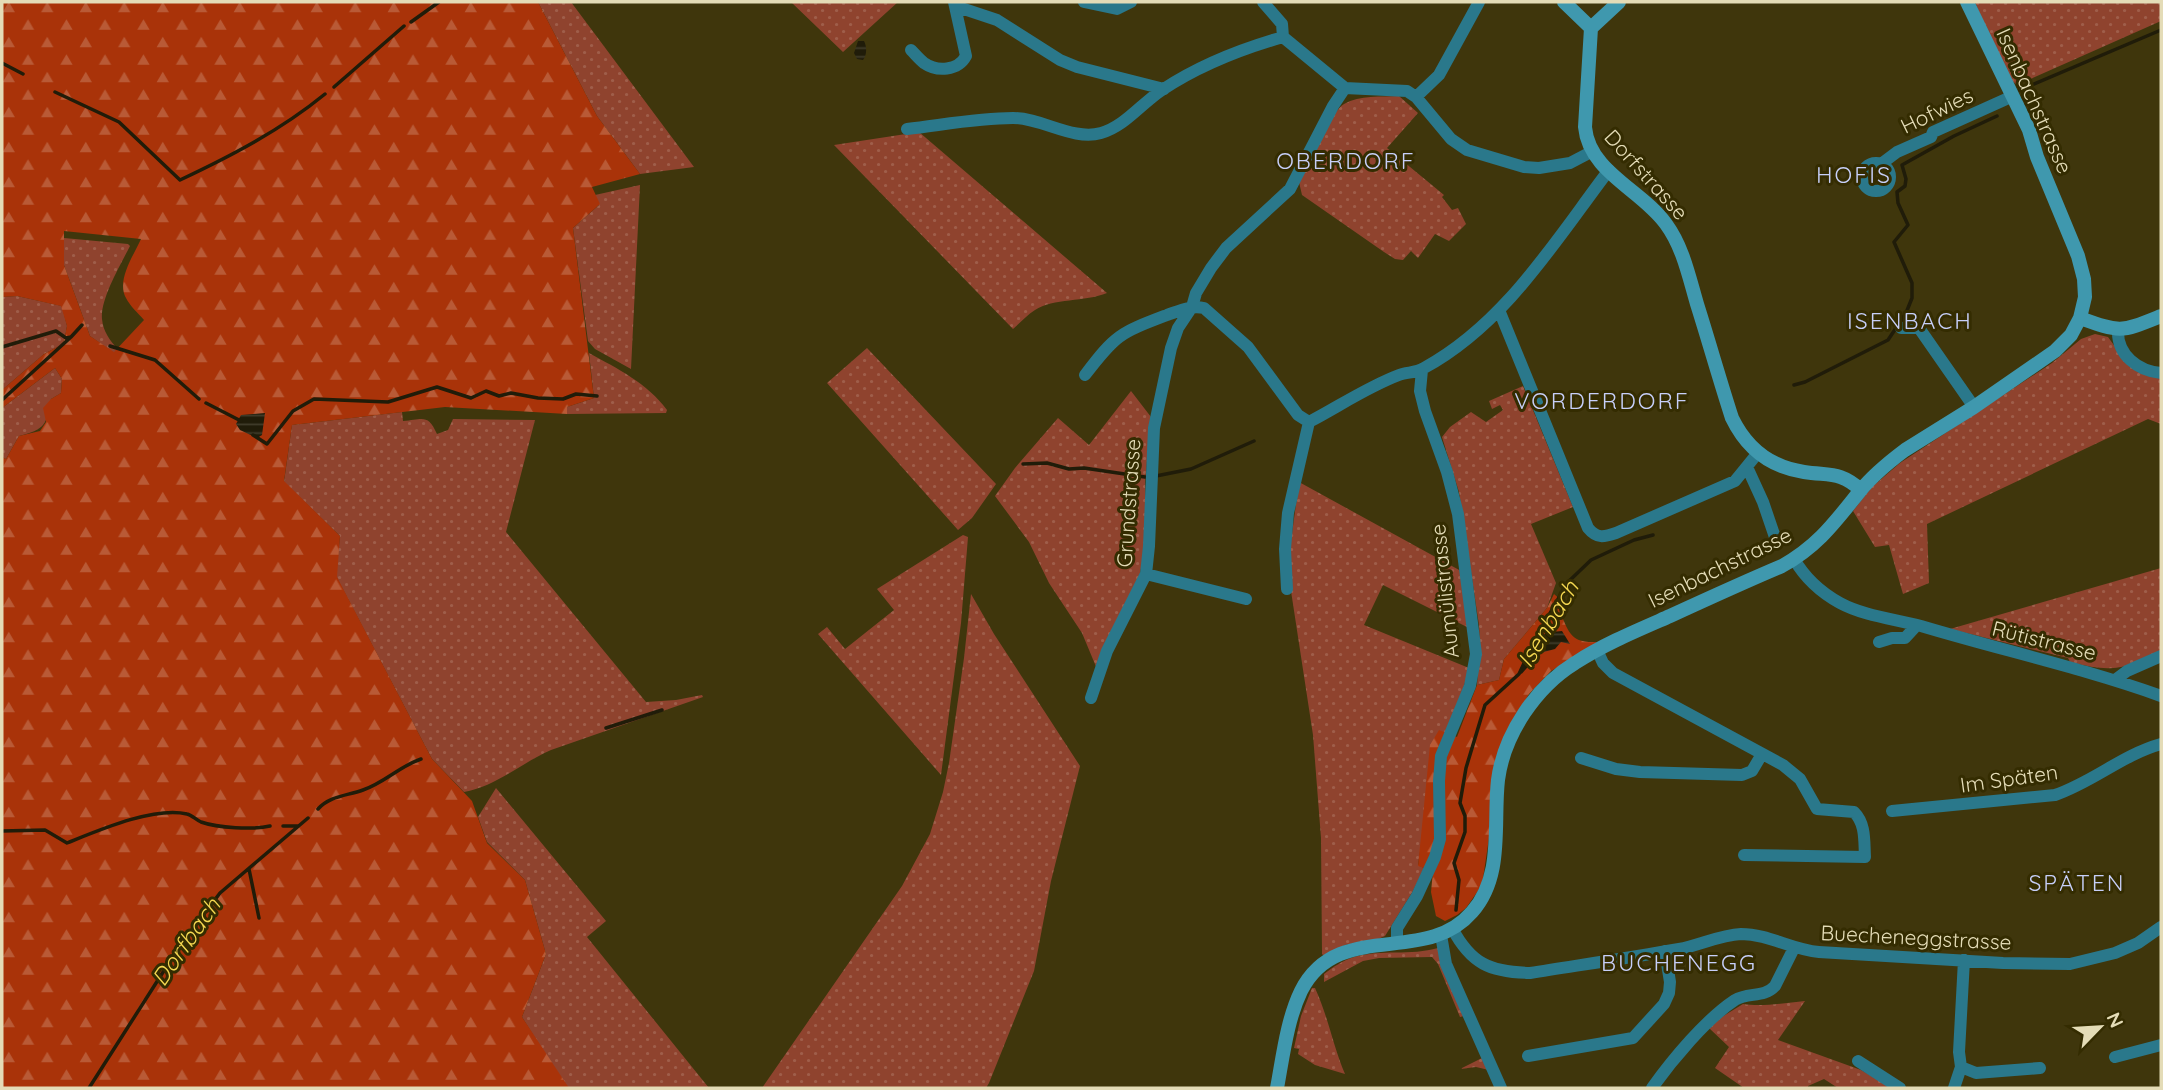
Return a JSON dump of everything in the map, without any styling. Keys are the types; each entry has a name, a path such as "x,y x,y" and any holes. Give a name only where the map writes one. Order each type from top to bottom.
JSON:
{"main road":[{"path":"1564,2 1591,28 1619,2"},
{"name":"Isenbachstrasse","path":"1446,932 1474,911 1490,883 1494,865 1498,778 1510,739 1526,711 1552,680 1597,650 1794,559 1828,532 1861,490 1905,450 1974,407 2055,351 2071,335 2080,318 2085,297 2078,256 2037,157 2029,130 1967,2"},
{"name":"Dorfstrasse","path":"1591,28 1586,140 1591,152 1658,214 1677,243 1732,418 1740,433 1758,454 1788,469 1828,473 1846,478 1861,490"},
{"path":"2080,318 2118,330 2161,316"},
{"path":"1277,1088 1297,1001 1312,975 1324,963 1343,951 1418,941 1446,932"}],"street":[{"path":"1083,2 1116,9 1130,2"},
{"path":"1416,97 1439,75 1479,2"},
{"path":"955,4 997,20 1060,60 1077,67 1164,89"},
{"path":"911,50 925,64 932,66 951,68 962,64 966,56 955,4"},
{"path":"1270,4 1282,24 1283,37 1345,88 1407,91 1416,97 1451,139 1467,150 1524,167 1539,168 1570,163 1591,152"},
{"path":"907,129 1012,118 1036,121 1083,135 1094,135 1112,129 1164,89 1239,50 1283,37"},
{"name":"Grundstrasse","path":"1091,698 1107,651 1146,574 1154,428 1171,348 1178,328 1192,307 1196,293 1226,248 1290,188 1345,88"},
{"name":"Hofwies","path":"1881,164 1897,152 1931,137 1933,132 2013,96"},
{"path":"1308,422 1399,374 1422,370 1475,334 1499,310 1581,211 1609,170"},
{"path":"1085,375 1122,332 1192,307 1204,307 1264,366 1298,415 1308,422"},
{"path":"1499,310 1592,533 1604,538 1735,481 1758,454"},
{"path":"1901,328 1919,328 1974,407"},
{"path":"2118,330 2121,348 2130,359 2140,367 2161,373"},
{"name":"Aumülistrasse","path":"1397,943 1397,928 1417,896 1440,839 1441,756 1470,686 1476,654 1458,514 1447,472 1425,411 1420,391 1422,370"},
{"path":"1287,589 1285,549 1289,513 1308,422"},
{"path":"1747,467 1776,540"},
{"name":"Rütistrasse","path":"1794,559 1811,582 1842,604 1980,645 2115,680 2161,696"},
{"path":"1146,574 1246,599"},
{"path":"1878,642 1910,636 1917,625"},
{"path":"1597,650 1603,663 1613,673 1783,765 1800,779 1817,809 1854,812 1861,819 1871,858 1744,855"},
{"path":"2115,680 2127,671 2161,656"},
{"name":"Im Späten","path":"1892,811 2055,795 2075,788 2119,760 2161,744"},
{"path":"1581,758 1616,769 1640,772 1735,775 1752,771 1762,754"},
{"name":"Buecheneggstrasse","path":"1446,932 1473,958 1493,968 1530,973 1665,951 1742,934 1762,936 1794,948 1819,953 2053,965 2087,962 2138,943 2161,927"},
{"path":"1446,932 1446,964 1501,1088"},
{"path":"1652,1088 1688,1044 1735,1000 1771,991 1794,948"},
{"path":"1528,1056 1633,1038 1664,1004 1669,993 1665,951"},
{"path":"1954,1088 1961,1067 1959,1052 1964,960"},
{"path":"2115,1057 2161,1045"},
{"path":"1858,1061 1900,1088"},
{"path":"1961,1067 1976,1073 2040,1068"}],"shaded area":[{"path":"538,2 571,2 694,167 640,174 597,116"},
{"path":"791,2 898,2 843,52"},
{"path":"1975,2 2161,2 2161,21 2017,85 1999,59"},
{"path":"858,41 864,41 866,46 863,60 857,59 854,53"},
{"path":"1399,96 1418,113 1387,148 1444,195 1442,197 1452,210 1458,208 1466,224 1449,241 1435,234 1418,258 1411,251 1403,260 1395,259 1384,252 1302,195 1299,182 1338,109 1350,101 1364,98"},
{"path":"919,132 1107,293 1042,306 1013,329 834,145"},
{"path":"640,185 631,369 595,349 588,341 573,228 599,205 595,195"},
{"path":"64,238 130,246 112,282 102,311 105,332 118,349 114,353 90,336 64,265"},
{"path":"17,296 62,306 67,326 63,344 44,354 2,390 2,297"},
{"path":"2095,334 2108,337 2124,359 2161,377 2161,424 2148,419 1927,524 1929,583 1903,594 1889,545 1875,547 1853,511 1872,487 1900,463 2052,363 2081,339"},
{"path":"867,348 996,484 972,518 958,530 827,383"},
{"path":"589,353 641,384 659,400 667,410 666,413 567,414 567,407 594,398"},
{"path":"55,368 62,379 61,393 51,399 46,420 35,431 19,436 6,459 2,457 2,408"},
{"path":"1523,386 1573,507 1531,524 1556,583 1547,608 1504,659 1499,680 1477,685 1479,625 1459,492 1442,437 1450,427 1471,412 1486,422 1503,410 1500,405 1492,409 1489,401"},
{"path":"1131,391 1151,417 1145,482 1147,535 1139,579 1097,669 1082,633 1049,583 1029,542 995,496 1058,418 1089,445"},
{"path":"402,412 403,421 424,419 431,423 437,434 448,430 453,419 535,420 506,532 646,702 703,697 551,750 487,785 464,792 432,759 336,576 340,536 284,482 292,425"},
{"path":"265,413 262,435 257,438 240,430 236,424 241,415"},
{"path":"1299,482 1461,571 1469,628 1383,585 1364,625 1469,668 1423,831 1418,865 1424,868 1413,891 1385,936 1345,945 1324,956 1321,838 1313,735 1291,591 1291,541"},
{"path":"963,535 968,537 961,623 941,775 818,634 827,627 845,649 894,610 877,589"},
{"path":"2161,568 2161,653 2126,666 2107,668 2084,665 2070,662 2068,658 1950,629"},
{"path":"971,594 1080,766 1051,881 1034,971 989,1083 986,1088 762,1088 902,886 930,834 949,763"},
{"path":"1562,631 1570,644 1561,642 1555,649 1536,654 1535,650 1552,632"},
{"path":"496,788 606,921 587,937 709,1088 569,1088 562,1081 522,1017 546,954 525,880 487,842 478,817"},
{"path":"1438,948 1489,1070 1476,1067 1460,1069 1482,1058 1464,1016 1460,1017 1438,964 1432,957 1363,961 1324,982 1324,974 1354,957"},
{"path":"1312,988 1315,988 1320,999 1345,1074 1315,1065 1298,1054 1299,1049 1294,1048 1301,1016"},
{"path":"1805,1001 1778,1040 1861,1070 1892,1088 1838,1088 1824,1079 1808,1088 1744,1088 1715,1068 1729,1047 1709,1028 1712,1023 1743,1004 1766,1005"}],"green space":[{"path":"2,2 538,2 597,116 640,174 592,187 600,204 573,228 594,398 567,407 567,414 445,407 292,425 284,481 340,536 337,577 432,759 472,801 487,843 525,880 546,954 522,1017 569,1088 2,1088 2,457 6,459 19,436 40,431 46,422 43,408 61,393 62,379 55,368 2,408 2,390 44,354 63,344 67,326 61,306 17,296 2,297","holes":["64,231 141,239 127,268 123,291 144,320 114,352 90,336 64,265"]},
{"path":"1554,594 1562,601 1559,610 1571,634 1580,640 1597,644 1551,671 1529,694 1504,737 1482,885 1466,908 1445,921 1436,916 1431,892 1433,871 1418,866 1430,745 1439,730 1457,737 1477,685 1499,680 1504,659 1547,608"}],"waterway":[{"path":"411,22 439,2"},
{"path":"334,87 404,26"},
{"path":"2020,90 2161,30"},
{"path":"2,63 23,74"},
{"path":"55,92 119,122 180,180 255,142 325,94"},
{"name":"Isenbach","path":"1794,385 1888,340 1906,313 1912,298 1912,283 1894,242 1908,225 1898,203 1897,192 1905,186 1906,179 1902,165 1997,116"},
{"path":"2,347 56,331 66,338 71,337 82,325"},
{"path":"2,400 71,337"},
{"path":"110,346 155,360 199,399"},
{"path":"253,435 267,444 293,411 314,399 388,402 437,387 471,398 486,391 499,396 511,393 538,398 563,399 576,394 597,396"},
{"path":"206,403 241,421"},
{"name":"Dorfbach","path":"1156,476 1191,469 1254,441"},
{"name":"Dorfbach","path":"1023,464 1047,463 1069,469 1084,468 1145,477"},
{"name":"Isenbach","path":"1456,910 1459,880 1454,863 1465,832 1465,816 1460,803 1466,768 1485,705 1519,674 1567,583 1591,560 1634,540 1653,535"},
{"path":"1546,641 1548,619"},
{"path":"1521,672 1537,654"},
{"name":"Dorfbach","path":"606,728 662,710"},
{"name":"Dorfbach","path":"318,809 333,799 371,787 421,759"},
{"path":"2,831 45,830 67,843 142,816 174,812 217,826 270,826"},
{"name":"Dorfbach","path":"89,1088 181,944 220,893 308,818"},
{"path":"283,826 298,826"},
{"path":"249,869 259,918"}],"district":[{"name":"OBERDORF","path":"1346,161"},
{"name":"HOFIS","path":"1854,175"},
{"name":"ISENBACH","path":"1910,321"},
{"name":"VORDERDORF","path":"1602,401"},
{"name":"SPÄTEN","path":"2077,883"},
{"name":"BUCHENEGG","path":"1679,963"}]}
